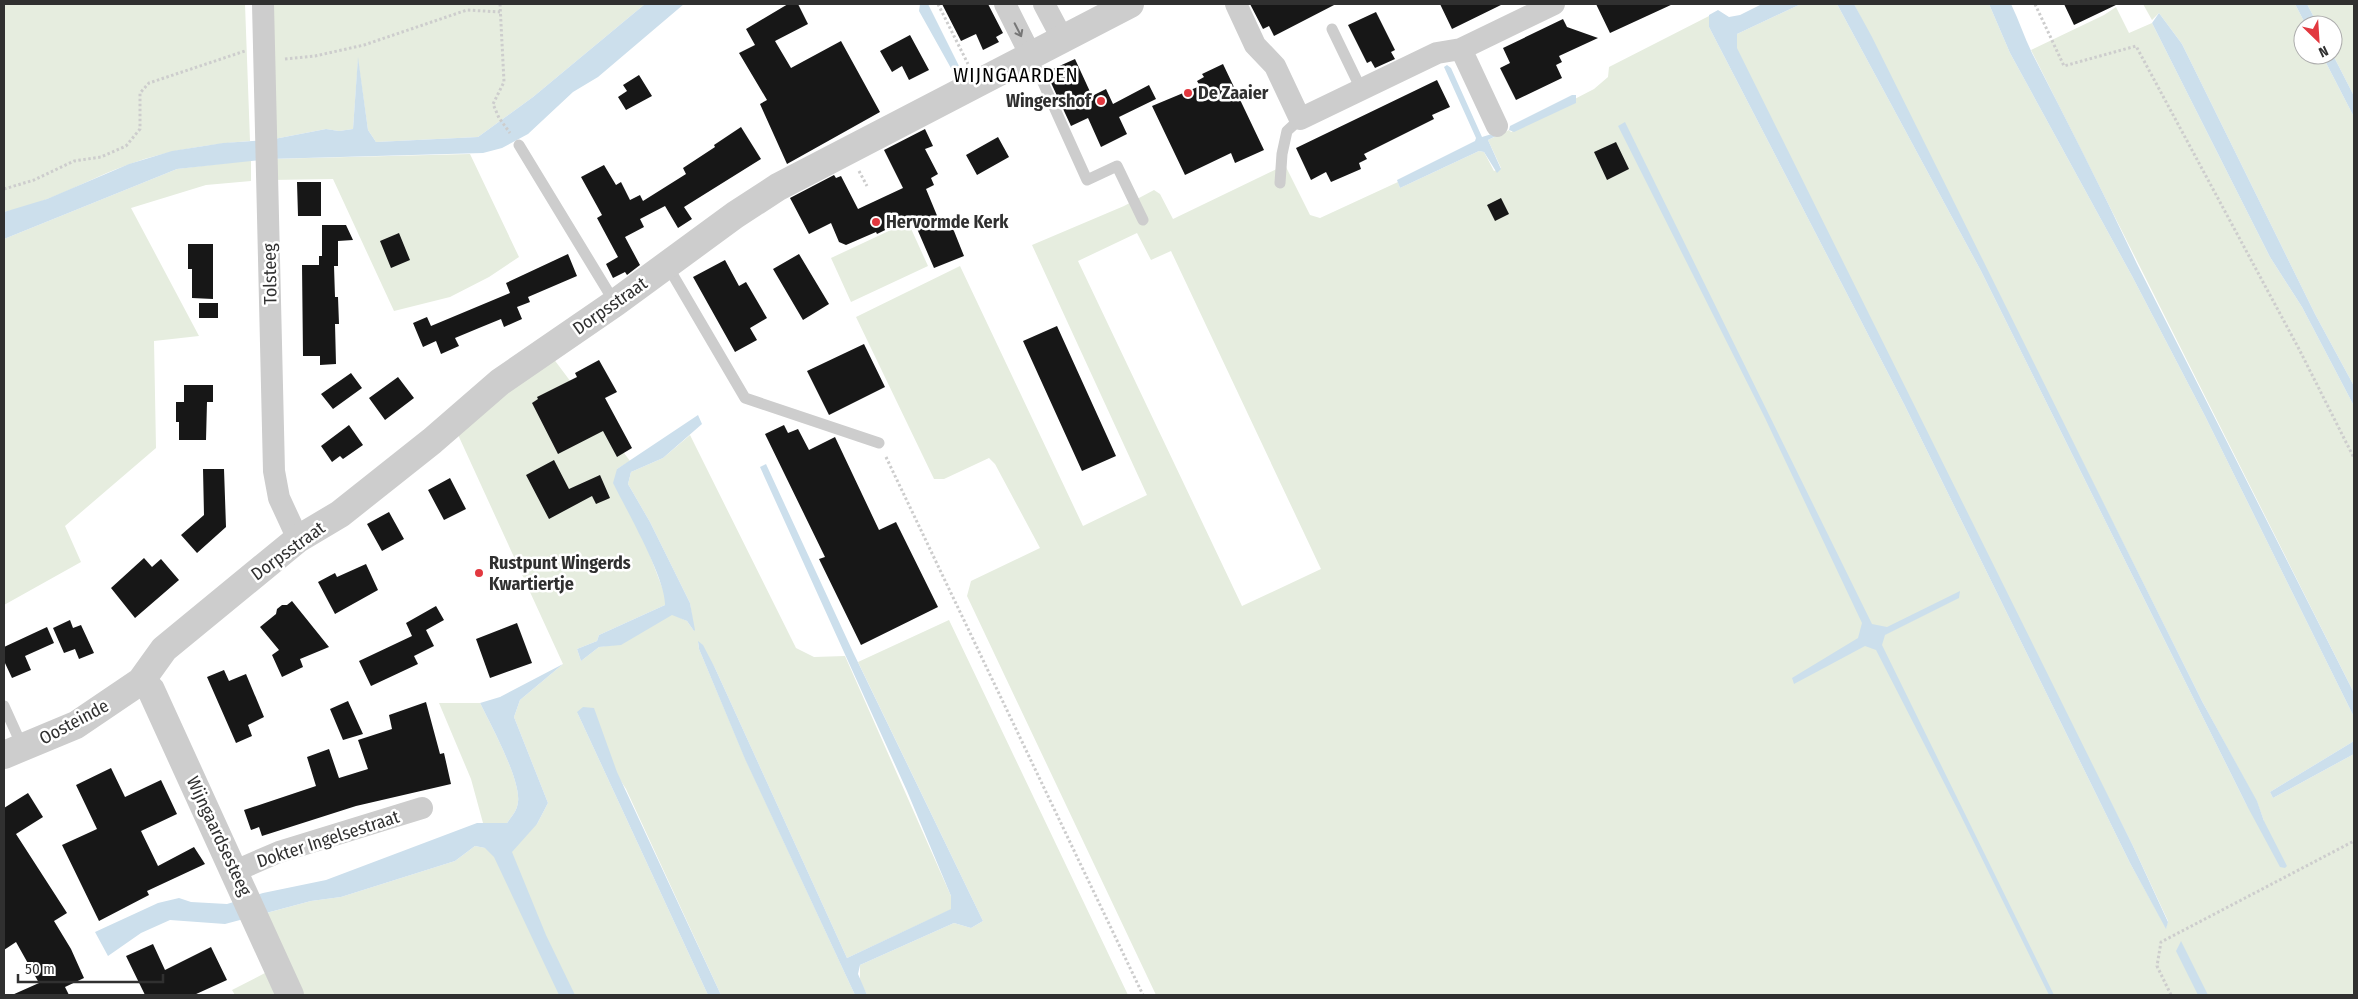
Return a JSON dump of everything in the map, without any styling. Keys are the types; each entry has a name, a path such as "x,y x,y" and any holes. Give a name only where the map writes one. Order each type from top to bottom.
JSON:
{"street":[{"name":"Tolsteeg","path":"263,4 274,471 278,498 298,539"},
{"path":"1005,4 1031,56"},
{"path":"1044,4 1062,38"},
{"name":"Dorpsstraat","path":"141,681 164,649 298,539 340,514 432,441 500,382 615,303 735,215 778,187 1130,4"},
{"path":"1236,4 1255,45 1275,66 1300,119 1437,54 1461,49 1554,4"},
{"path":"1461,49 1497,126"},
{"name":"Oosteinde","path":"13,751 76,725 141,681"},
{"name":"Wijngaardsesteeg","path":"141,681 151,690 258,920 290,995"},
{"name":"Dokter Ingelsestraat","path":"240,883 279,852 422,808"}],"lane":[{"path":"1332,28 1362,91"},
{"path":"1031,56 1087,180 1117,166 1143,220"},
{"path":"1280,183 1282,154 1287,131 1300,119"},
{"path":"518,144 615,303"},
{"path":"667,266 745,398 879,443"},
{"path":"4,706 13,751"}],"path":[{"path":"500,4 504,82 493,104 499,118 518,144"},
{"path":"938,4 978,84"},
{"path":"2035,4 2064,66 2136,46 2295,341 2354,458"},
{"path":"280,59 315,56 364,45 467,10 500,12"},
{"path":"4,189 34,180 74,161 101,157 126,146 140,129 140,93 149,83 242,51"},
{"path":"879,443 1143,995"},
{"path":"2171,995 2157,966 2161,942 2354,841"}],"shaded area":[{"path":"4,4 245,4 250,141 189,148 144,159 52,197 4,212"},
{"path":"273,4 645,4 533,97 478,137 376,142 368,130 358,60 353,129 339,131 326,129 269,140"},
{"path":"1801,4 1837,4 1981,271 2246,804 2253,814 2264,821 2257,802 2203,703 1854,4 1989,4 2010,53 2132,276 2205,416 2354,717 2354,741 2270,792 2273,798 2354,754 2354,995 1156,995 967,596 971,581 1040,548 995,464 989,458 944,479 934,479 856,317 960,266 1083,526 1147,495 1032,245 1124,206 1154,190 1160,194 1173,219 1285,165 1310,215 1320,218 1398,182 1400,188 1479,151 1484,152 1494,171 1501,168 1488,140 1509,130 1511,132 1594,89 1608,77 1609,67 1709,16 1709,27 1904,404 2130,863 2166,928 2168,921 2133,846 1720,29 1736,47 1737,34","holes":["1137,233 1151,260 1171,251 1321,569 1242,606 1078,261"]},
{"path":"2143,4 2295,4 2301,15 2293,15 2293,65 2327,65 2354,117 2354,386 2315,314 2182,44 2159,13 2152,20"},
{"path":"2307,4 2354,4 2354,96 2338,65 2343,65 2343,15 2313,15"},
{"path":"2116,7 2129,33 2152,23 2270,257 2302,307 2354,406 2354,693 2031,50 2104,15"},
{"path":"470,154 519,257 489,277 450,297 394,311 333,179 270,180 269,159"},
{"path":"251,160 251,181 206,185 131,208 199,336 154,341 156,448 65,526 81,562 4,605 4,239 177,169"},
{"path":"908,222 928,266 851,302 831,258"},
{"path":"550,354 630,461 617,469 665,595 665,605 599,635 597,641 577,649 581,661 599,647 621,644 672,614 687,621 694,631 690,603 650,522 628,484 631,472 663,458 690,435 796,648 814,657 845,656 951,896 952,909 847,958 715,668 698,642 699,649 745,758 855,995 721,995 626,789 577,712 708,995 297,995 259,915 311,901 341,897 455,861 475,846 485,848 537,824 548,803 514,717 520,700 563,664 454,426"},
{"path":"949,620 1128,995 867,995 860,981 860,965 954,923 971,928 983,921 858,662"},
{"path":"439,703 480,703 504,752 518,792 517,808 507,823 483,823 471,779"},
{"path":"265,973 276,995 235,995 232,990"}],"water":[{"path":"645,4 684,4 598,77 573,92 528,134 502,148 483,153 269,159 177,169 4,239 4,212 47,199 129,164 172,151 223,143 269,140 326,129 339,131 353,129 358,57 368,130 376,142 478,137 533,97"},
{"path":"920,4 928,4 959,66 952,70 919,11"},
{"path":"1762,4 1801,4 1737,34 1737,48 2133,846 2168,922 2166,929 2130,863 1904,404 1709,27 1709,15 1718,10 1729,17 1740,15"},
{"path":"1837,4 1854,4 1872,37 2203,703 2257,801 2264,821 2287,866 2285,868 2280,867 2246,804 1981,271"},
{"path":"1989,4 2011,4 2032,53 2099,184 2137,264 2354,693 2354,717 2205,416 2132,276 2010,53"},
{"path":"2295,4 2307,4 2313,15 2301,15"},
{"path":"2159,13 2182,44 2315,314 2354,386 2354,406 2302,307 2270,257 2152,23"},
{"path":"1447,65 1451,68 1482,137 1495,133 1496,136 1488,140 1501,169 1497,173 1484,152 1479,151 1400,188 1397,180 1475,141 1476,138 1444,67"},
{"path":"2327,65 2338,65 2354,96 2354,117"},
{"path":"1572,95 1576,95 1576,103 1514,132 1509,130 1510,126"},
{"path":"1625,122 1872,624 1887,627 1960,591 1959,598 1885,635 1882,645 2054,995 2049,995 1959,812 1876,650 1865,646 1794,684 1792,678 1858,638 1862,623 1765,418 1618,126"},
{"path":"698,415 702,424 663,458 631,472 628,484 650,522 690,603 695,630 687,621 672,615 621,645 599,647 581,661 577,649 597,641 599,635 665,605 664,593 652,562 613,483 617,469"},
{"path":"766,464 853,652 983,921 971,928 954,923 860,965 858,974 867,995 855,995 745,759 699,649 698,641 703,645 715,668 847,958 951,909 951,896 907,791 760,467"},
{"path":"563,664 520,700 514,717 548,803 537,824 512,852 546,935 575,995 559,995 494,857 485,848 475,846 455,861 341,897 311,901 225,924 170,920 141,933 108,956 95,932 158,903 179,898 191,902 227,904 263,893 326,880 477,823 507,823 517,808 518,792 504,752 480,703 500,697"},
{"path":"583,707 594,708 617,772 721,995 708,995 577,712"},
{"path":"2354,741 2354,754 2273,798 2270,792"},
{"path":"2181,941 2208,995 2198,995 2176,951"}],"building":[{"path":"788,4 798,4 808,24 775,41 791,68 841,41 880,112 787,164 760,104 767,100 739,53 755,45 746,29"},
{"path":"942,4 988,4 1003,33 996,37 999,42 983,50 976,34 961,41"},
{"path":"1250,4 1336,4 1274,36 1269,26 1263,29"},
{"path":"1440,4 1503,4 1452,29"},
{"path":"1596,4 1673,4 1610,33"},
{"path":"2064,4 2118,4 2074,25"},
{"path":"1376,12 1395,50 1391,52 1395,59 1375,68 1371,61 1367,63 1348,25"},
{"path":"1563,19 1567,27 1598,38 1559,56 1562,62 1556,65 1562,78 1516,100 1500,68 1510,63 1503,48"},
{"path":"910,35 929,70 909,80 902,66 892,72 880,51"},
{"path":"1075,59 1092,96 1106,89 1113,104 1149,85 1156,99 1119,117 1127,134 1101,147 1088,118 1071,126 1046,72"},
{"path":"1223,64 1264,150 1235,163 1231,153 1185,175 1152,106 1200,86 1197,81 1204,77 1202,74"},
{"path":"639,75 652,96 626,110 618,97 627,91 623,85"},
{"path":"1437,80 1450,107 1432,115 1434,119 1364,154 1367,159 1359,163 1361,169 1331,182 1326,172 1311,180 1296,148"},
{"path":"741,127 761,159 684,207 692,219 678,228 665,206 640,219 644,227 625,237 640,265 627,275 625,272 613,278 606,264 618,257 597,218 602,215 581,177 604,165 616,185 621,182 630,200 640,195 643,201 686,174 683,168"},
{"path":"925,129 933,146 925,149 938,174 931,178 934,185 926,189 943,230 952,226 964,256 934,268 912,217 877,234 876,232 846,245 839,242 831,223 809,234 790,198 834,175 836,178 841,176 858,209 903,188 884,150"},
{"path":"998,137 1009,157 977,175 966,155"},
{"path":"1616,142 1629,169 1607,180 1594,152"},
{"path":"297,182 321,182 321,216 298,216"},
{"path":"1501,198 1509,214 1495,221 1487,205"},
{"path":"322,225 346,225 353,240 338,241 338,266 334,266 335,297 338,297 339,324 335,324 336,364 320,365 320,356 303,356 302,265 319,265 319,256 322,256"},
{"path":"399,233 410,260 391,268 380,241"},
{"path":"188,244 213,244 213,299 192,298 192,269 188,269"},
{"path":"568,254 577,276 528,297 530,302 517,307 522,319 504,327 501,319 455,338 459,346 441,354 436,341 423,347 413,323 427,317 431,326 510,293 506,283"},
{"path":"799,254 829,304 803,320 773,269"},
{"path":"725,260 739,286 746,282 767,318 750,328 757,340 735,352 693,277"},
{"path":"199,303 218,303 218,318 199,318"},
{"path":"1057,326 1116,456 1082,471 1023,341"},
{"path":"864,344 885,387 829,415 807,371"},
{"path":"599,360 617,392 605,398 632,448 617,457 603,431 558,454 532,403 538,399 537,397 577,377 575,373"},
{"path":"351,373 362,388 333,409 321,394"},
{"path":"398,377 414,398 385,420 369,398"},
{"path":"184,385 213,385 213,402 207,402 206,440 179,440 179,422 176,422 176,402 184,402"},
{"path":"349,425 363,445 343,459 340,456 332,462 321,446"},
{"path":"784,425 788,433 798,429 809,450 835,437 879,530 896,522 938,607 861,645 819,559 825,557 765,434"},
{"path":"554,460 569,489 600,475 610,498 596,504 592,496 549,519 526,475"},
{"path":"203,469 224,469 226,527 197,553 181,535 204,515"},
{"path":"450,478 466,509 444,520 428,490"},
{"path":"389,512 404,539 382,551 367,524"},
{"path":"144,558 152,567 161,559 179,580 135,618 111,588"},
{"path":"366,564 378,590 335,614 318,582 335,573 337,577"},
{"path":"292,601 329,647 300,659 303,667 282,677 272,655 279,650 260,627 276,614 277,609"},
{"path":"436,606 444,620 426,630 434,646 414,656 418,664 371,686 359,661 412,636 406,623"},
{"path":"70,620 73,628 81,625 94,653 79,659 75,649 64,653 53,628"},
{"path":"517,623 532,663 490,678 476,639"},
{"path":"47,627 54,643 25,656 31,670 12,678 4,661 4,647"},
{"path":"224,670 229,681 246,674 264,717 248,725 252,736 236,743 207,677"},
{"path":"348,701 363,734 343,740 330,709"},
{"path":"426,702 440,754 444,753 451,784 356,806 262,836 259,827 251,830 244,810 316,786 307,757 329,749 339,778 368,769 358,740 392,729 389,715"},
{"path":"111,768 125,797 161,780 177,814 141,831 158,866 194,847 205,864 147,891 149,895 99,921 62,845 97,829 76,785"},
{"path":"28,793 43,817 16,834 67,913 54,921 71,949 84,978 65,987 69,995 12,995 39,983 16,942 4,950 4,808"},
{"path":"153,944 165,970 211,947 227,980 194,995 145,995 126,956"}],"place":[{"name":"De Zaaier","path":"1188,93"},
{"name":"Wingershof","path":"1101,101"},
{"name":"Hervormde Kerk","path":"876,222"},
{"name":"Rustpunt Wingerds Kwartiertje","path":"479,573"}],"district":[{"name":"WIJNGAARDEN","path":"1016,75"}]}
